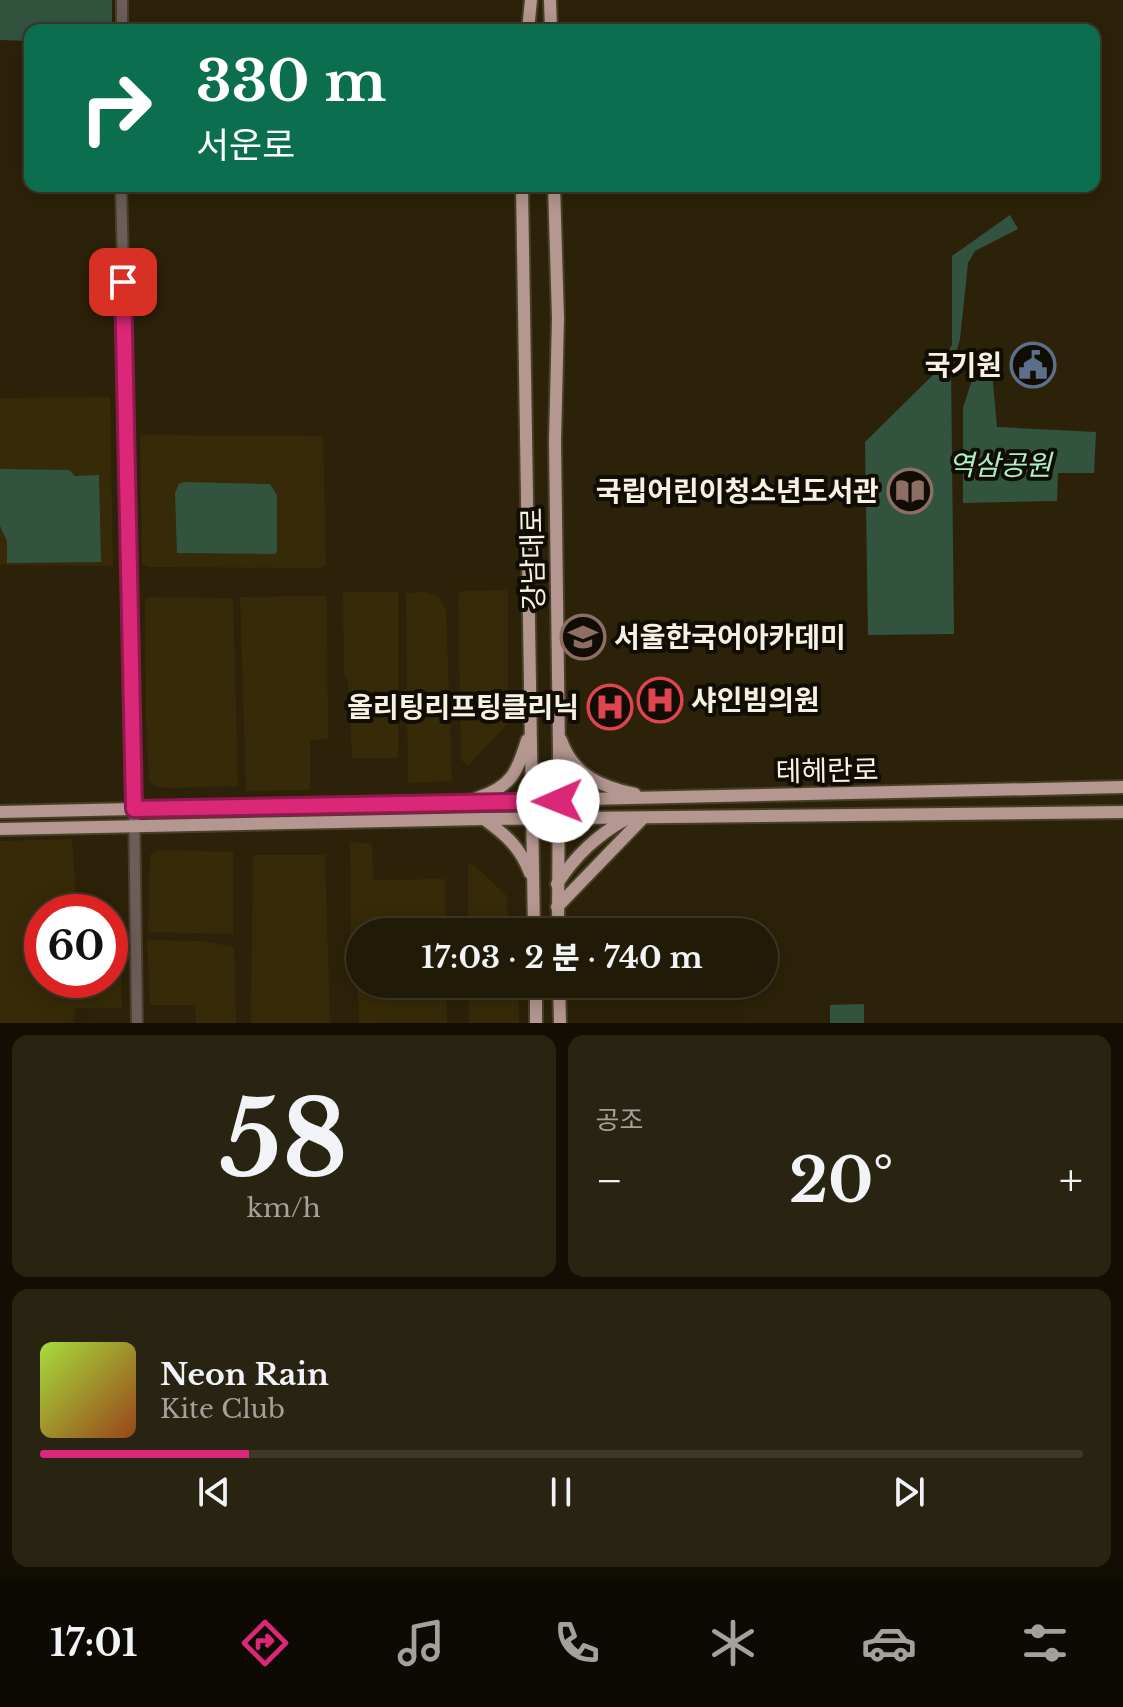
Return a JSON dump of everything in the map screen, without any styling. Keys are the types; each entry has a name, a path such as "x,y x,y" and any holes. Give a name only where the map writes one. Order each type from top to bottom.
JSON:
{"main road":[{"path":"529,24 531,0"},
{"path":"550,0 551,24"},
{"name":"강남대로","path":"522,192 534,918"},
{"name":"강남대로","path":"554,192 558,318 555,441 559,733 557,918"},
{"path":"463,803 488,795 505,785 516,772 531,729"},
{"path":"559,733 565,751 588,778 611,788 657,799"},
{"name":"테헤란로","path":"0,812 1123,787"},
{"path":"591,819 584,813 587,805 623,805 627,800"},
{"name":"테헤란로","path":"0,829 484,819 1123,812"},
{"path":"557,884 569,865 592,840 627,818"},
{"path":"557,907 643,818"},
{"path":"484,819 513,841 525,859 533,882"},
{"path":"536,998 536,1023"},
{"path":"559,998 560,1023"}],"street":[{"path":"122,0 122,24"},
{"path":"121,192 137,1023"}],"shaded area":[{"path":"110,397 113,566 0,565 0,398"},
{"path":"140,435 323,436 326,565 320,568 148,567 142,564"},
{"path":"461,591 508,592 508,723 468,766 461,760 458,594"},
{"path":"343,592 398,592 398,758 352,758 348,680 344,675"},
{"path":"426,592 438,596 446,610 452,781 408,783 406,593"},
{"path":"327,596 328,739 310,740 310,790 246,791 240,597"},
{"path":"149,597 233,598 238,786 171,788 157,787 149,781 145,601"},
{"path":"72,839 76,894 24,894 24,998 122,998 122,1008 75,1008 74,1023 0,1023 0,841"},
{"path":"350,842 372,844 373,880 445,879 446,918 351,918"},
{"path":"157,850 233,852 233,934 148,932 150,855"},
{"path":"253,855 325,855 330,1023 251,1023"},
{"path":"468,864 474,865 506,895 508,918 468,918"},
{"path":"147,940 201,941 234,947 236,1023 196,1023 195,1005 150,1005"},
{"path":"358,998 446,998 447,1023 359,1023"},
{"path":"469,998 518,998 519,1023 469,1023"}],"green space":[{"path":"0,0 112,0 112,24 24,24 24,41 0,40"},
{"path":"1010,215 1018,229 975,251 968,263 960,339 951,370 954,634 868,635 865,442 935,373 952,345 952,256"},
{"name":"역삼공원","path":"978,361 991,361 997,427 1096,432 1094,473 1058,473 1057,501 963,503 963,408"},
{"path":"0,469 69,470 75,476 99,475 101,562 7,563 7,541 0,526"},
{"path":"179,484 270,484 277,495 275,554 177,553 175,493"},
{"path":"864,1004 864,1023 830,1023 830,1005"}],"place":[{"name":"국기원","path":"1033,365"},
{"name":"국립어린이청소년도서관","path":"910,491"},
{"name":"서울한국어아카데미","path":"583,637"},
{"name":"샤인빔의원","path":"660,700"},
{"name":"올리팅리프팅클리닉","path":"610,707"}],"route":[{"path":"123,282 134,809 558,801"}]}
